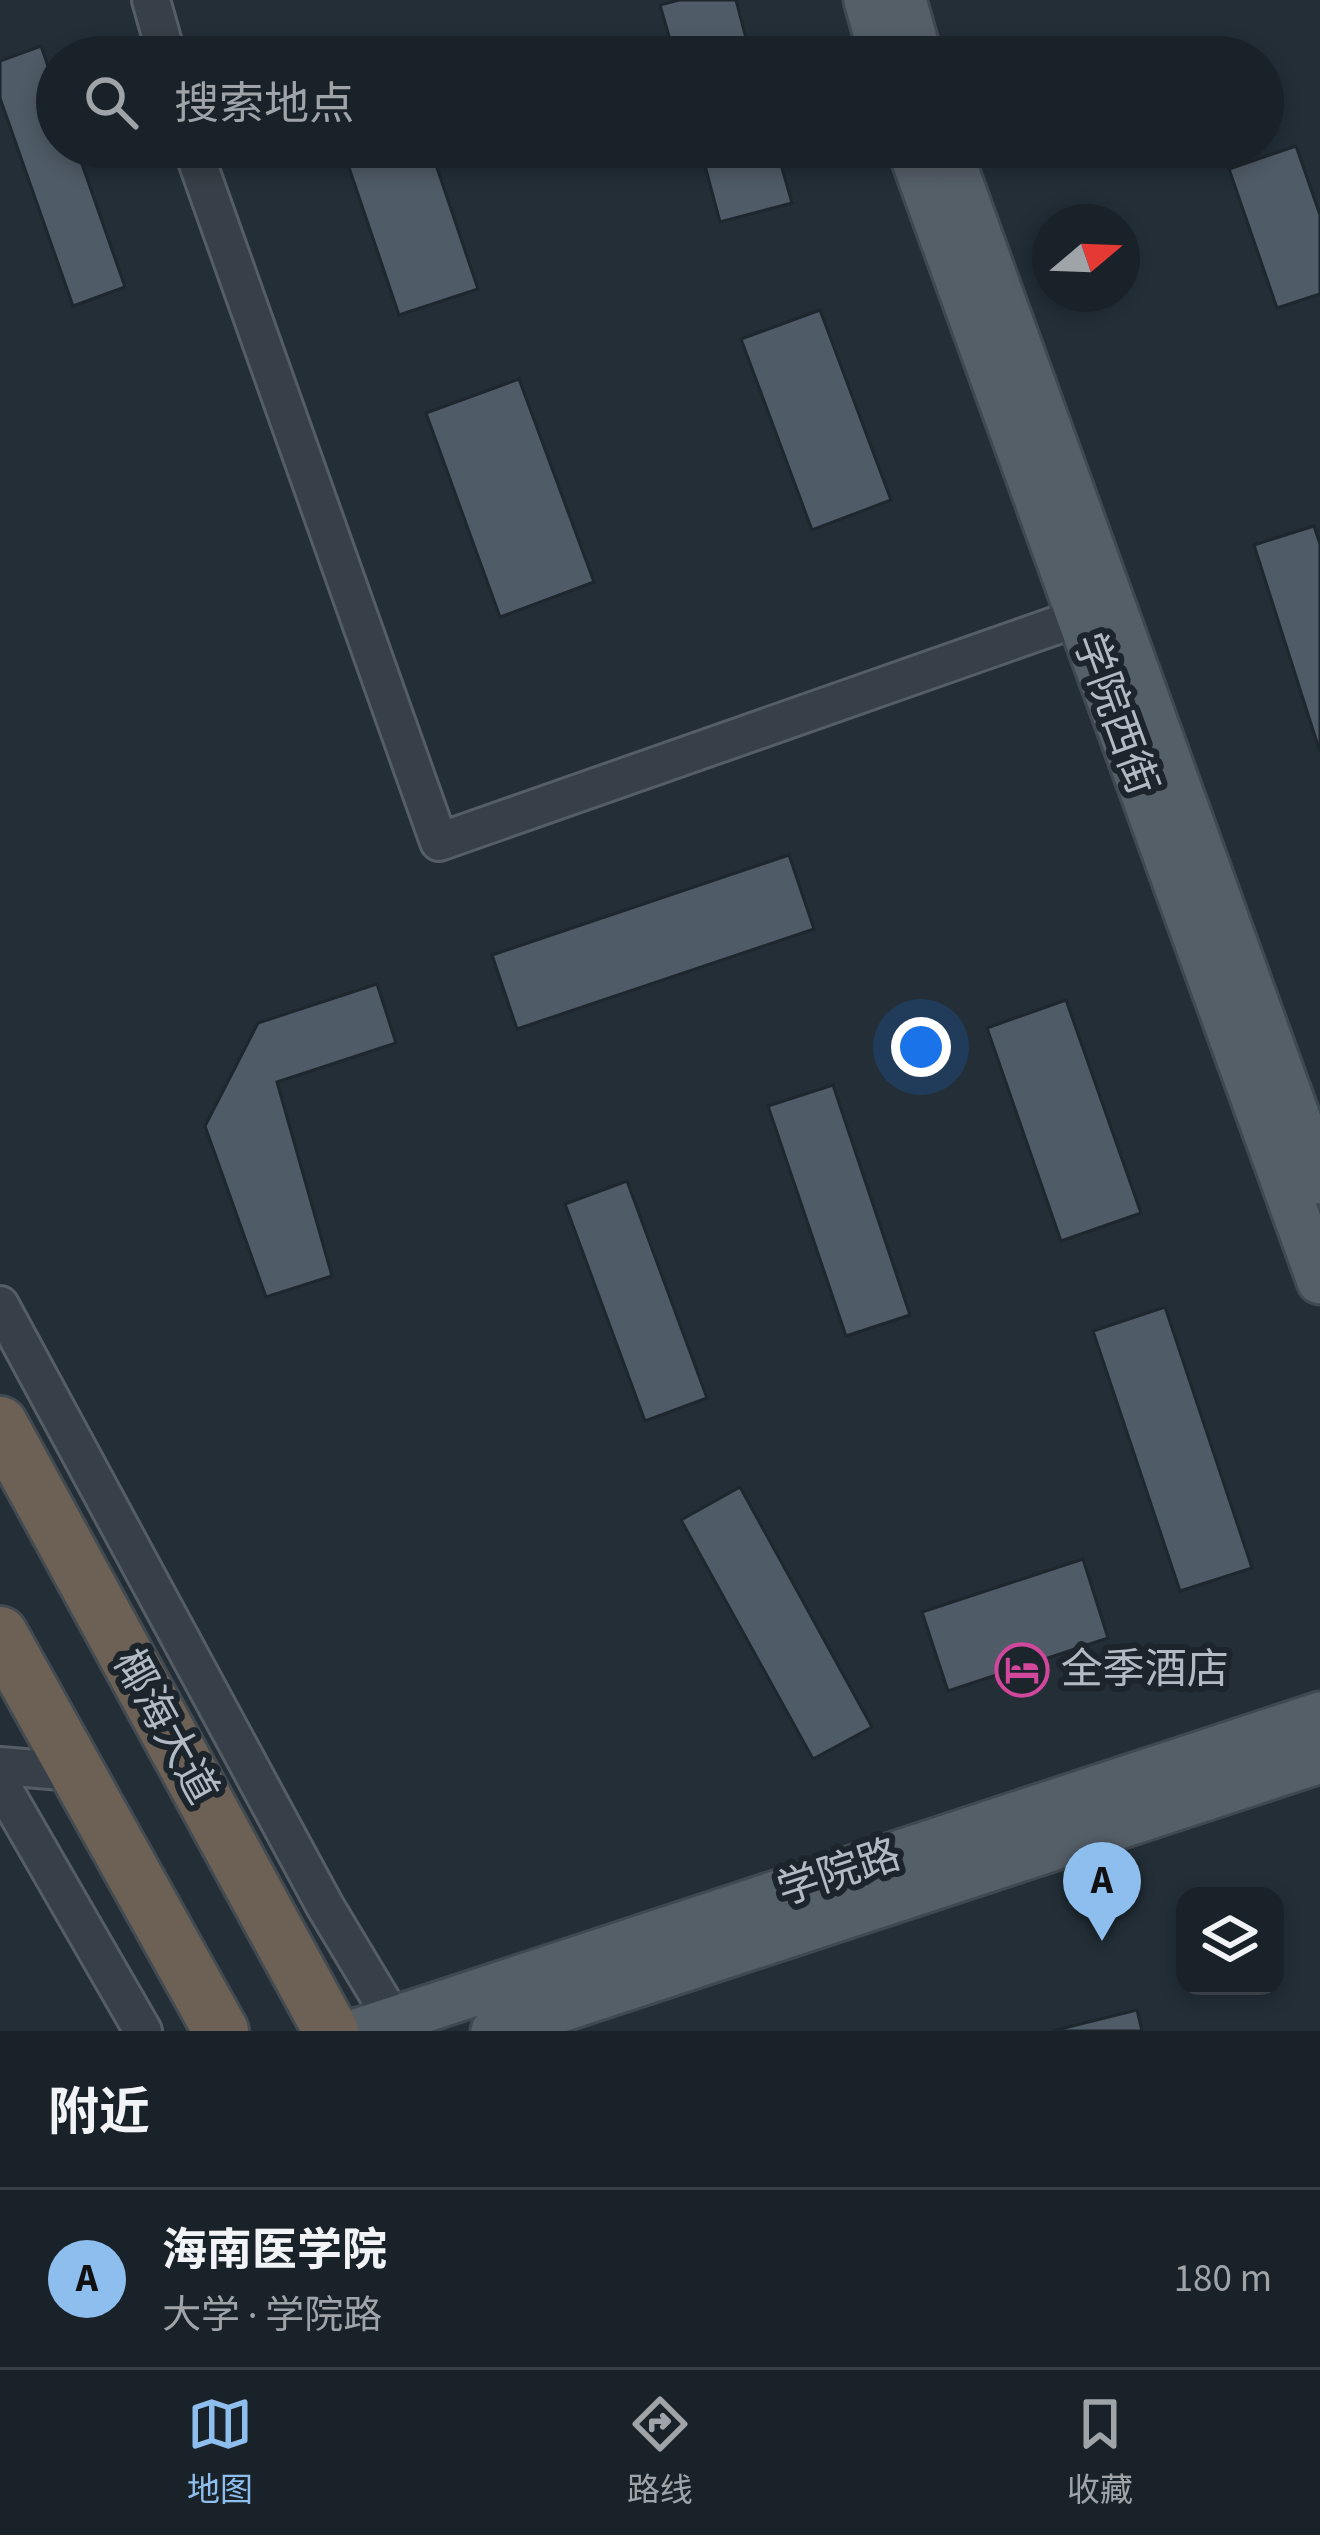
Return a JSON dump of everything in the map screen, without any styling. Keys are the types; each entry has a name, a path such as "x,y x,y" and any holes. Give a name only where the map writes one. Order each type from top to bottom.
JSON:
{"highway":[{"name":"椰海大道","path":"0,1424 331,2031"},
{"path":"0,1634 220,2031"}],"main road":[{"path":"867,0 877,36"},
{"path":"903,0 913,36"},
{"name":"学院西街","path":"918,168 1320,1181"},
{"name":"学院西街","path":"954,168 1320,1281"},
{"name":"学院路","path":"384,2027 1320,1715"},
{"name":"学院路","path":"494,2031 1320,1760"}],"street":[{"path":"151,0 161,36"},
{"path":"199,168 439,842 1096,611"},
{"path":"0,1305 325,1906 384,2027"},
{"path":"0,1766 74,1772"},
{"path":"0,1783 143,2031"}],"building":[{"path":"679,0 736,0 745,36 669,36 660,5"},
{"path":"36,48 36,168 83,168 125,287 73,306 0,98 0,61"},
{"path":"1296,146 1320,215 1320,294 1277,308 1229,169 1284,168 1284,150"},
{"path":"349,168 437,168 478,289 399,315"},
{"path":"706,168 782,168 792,203 720,222"},
{"path":"820,310 891,500 812,530 741,339"},
{"path":"519,379 594,582 500,617 426,413"},
{"path":"1314,526 1320,544 1320,752 1254,545"},
{"path":"789,855 814,929 517,1029 492,955"},
{"path":"377,984 396,1043 277,1082 332,1276 266,1297 205,1126 258,1023"},
{"path":"1066,1000 1141,1213 1061,1241 987,1028"},
{"path":"833,1085 910,1315 846,1336 768,1106"},
{"path":"627,1181 707,1398 645,1421 565,1204"},
{"path":"1165,1307 1252,1568 1180,1591 1093,1331"},
{"path":"740,1487 872,1727 813,1759 681,1520"},
{"path":"1083,1559 1108,1638 948,1691 922,1612"},
{"path":"1137,2010 1142,2031 1052,2031"}],"place":[{"name":"全季酒店","path":"1022,1670"},
{"name":"海南医学院","path":"1102,1941"}]}
